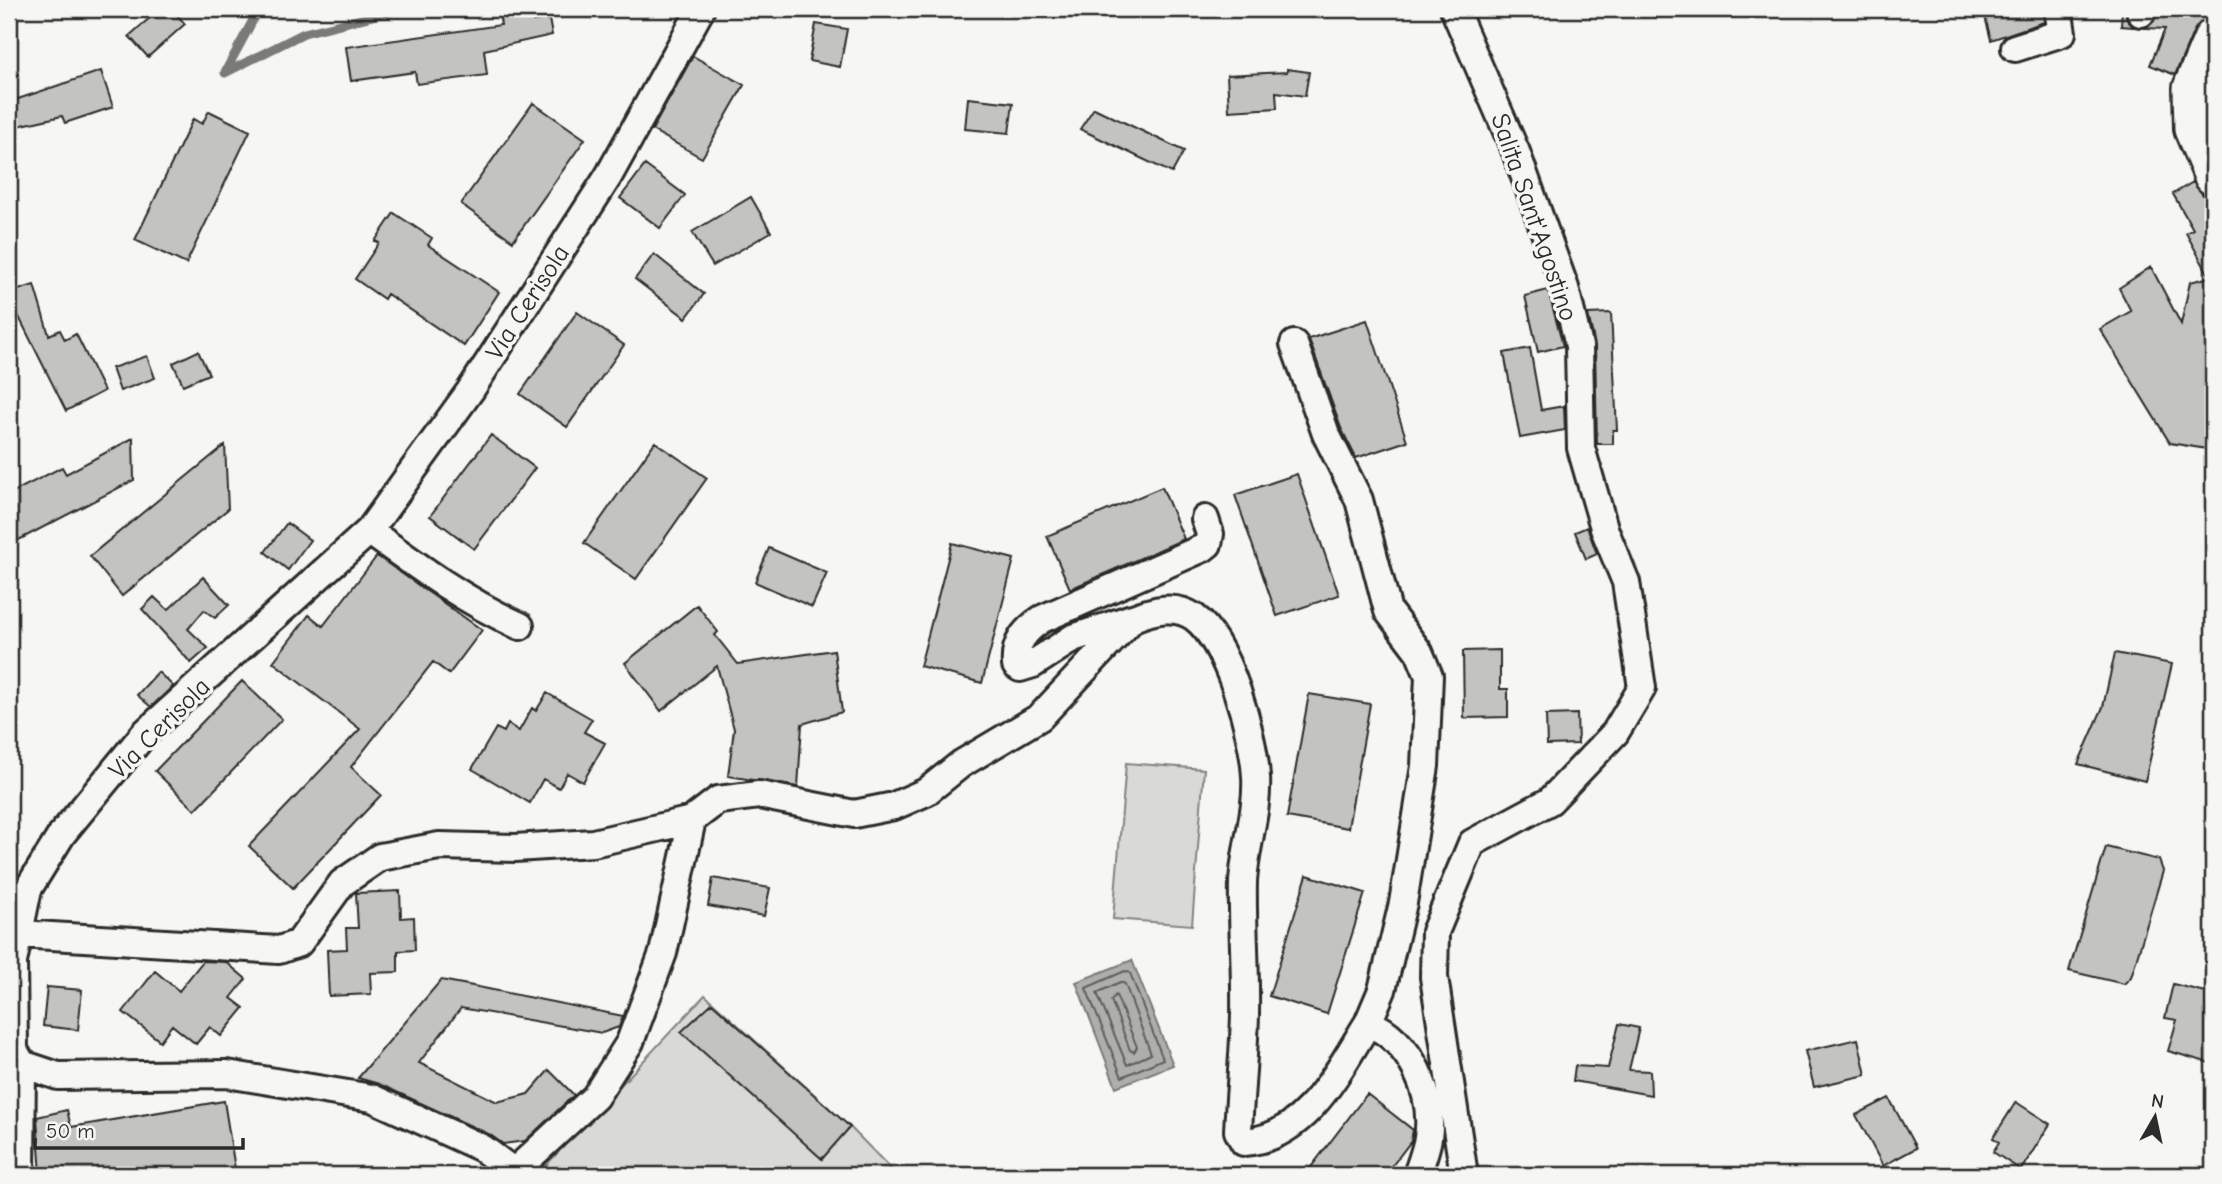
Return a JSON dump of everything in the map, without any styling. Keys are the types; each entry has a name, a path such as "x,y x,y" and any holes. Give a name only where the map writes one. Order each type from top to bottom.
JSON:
{"street":[{"name":"Via Cerisola","path":"21,1175 22,1064 14,1050 13,962 28,889 62,834 145,733 369,531 470,391 608,177 701,9"},
{"name":"Salita Sant'Agostino","path":"1454,9 1516,152 1565,288 1579,346 1581,448 1605,531 1626,582 1642,688 1615,733 1550,801 1472,843 1435,932 1434,977 1464,1175"},
{"path":"2015,48 2062,33 2058,9"},
{"path":"2213,38 2192,88 2193,129 2213,176"},
{"path":"1205,519 1210,534 1209,544 1042,619 1021,637 1015,654 1016,665 1020,668 1033,664 1073,638 1152,610 1172,609 1193,616 1206,630 1228,666 1241,702 1256,777 1243,881 1245,1013 1238,1131 1244,1142 1264,1141 1303,1116 1333,1079 1368,1023 1382,990 1403,903 1425,766 1429,676 1419,652 1388,611 1359,500 1326,434 1294,344"},
{"path":"369,531 418,566 498,616 520,626"},
{"path":"19,934 279,950 299,943 315,917 342,883 380,857 439,846 515,848 593,843 692,820 718,800 759,795 854,814 894,806 926,792 961,764 1040,717 1133,618"},
{"path":"22,1064 58,1076 227,1074 372,1098 482,1148 516,1173 595,1097 629,1042 663,953 692,820"},
{"path":"1368,1023 1386,1030 1409,1056 1425,1091 1429,1136 1417,1175"}],"shaded area":[{"path":"1126,763 1204,769 1192,925 1113,919"},
{"path":"705,995 850,1127 897,1175 540,1175 549,1162"}],"water":[{"path":"1132,960 1173,1065 1116,1087 1076,982"}],"building":[{"path":"160,9 172,9 185,24 148,57 129,36"},
{"path":"508,9 530,9 533,21 549,19 552,35 484,50 487,75 417,84 415,72 351,81 346,47 501,25 499,14 509,12"},
{"path":"1983,9 2043,9 2044,22 1991,40"},
{"path":"2122,9 2125,9 2127,20 2134,27 2121,26"},
{"path":"2157,9 2210,9 2206,19 2194,30 2175,75 2150,65 2165,29 2145,28 2154,21"},
{"path":"816,24 847,29 840,67 809,61"},
{"path":"693,56 744,85 702,158 652,130"},
{"path":"1287,69 1309,72 1305,96 1276,92 1277,108 1229,111 1227,75 1287,72"},
{"path":"101,71 113,107 65,123 62,116 9,128 9,102"},
{"path":"968,98 1013,103 1009,133 965,129"},
{"path":"533,103 585,139 513,241 461,204"},
{"path":"1094,108 1184,151 1172,173 1080,129"},
{"path":"209,111 250,131 186,264 135,240 193,119 202,124"},
{"path":"645,165 685,195 660,228 620,198"},
{"path":"2193,182 2213,208 2213,450 2170,443 2100,329 2131,311 2119,288 2151,267 2181,324 2190,282 2210,277 2186,233 2193,229 2173,194"},
{"path":"751,197 771,232 713,266 692,232"},
{"path":"394,213 432,238 428,245 499,292 464,346 387,294 384,299 355,279 379,243 375,241"},
{"path":"654,254 704,294 686,318 635,279"},
{"path":"34,285 49,335 60,330 65,340 76,334 104,391 66,411 18,315 9,318 9,293"},
{"path":"1548,290 1563,346 1538,352 1525,296"},
{"path":"577,312 624,345 567,427 520,394"},
{"path":"1611,313 1617,430 1613,430 1613,444 1597,444 1595,345 1588,314"},
{"path":"1367,320 1407,441 1356,458 1341,428 1309,339"},
{"path":"1530,348 1541,410 1564,406 1565,430 1520,438 1504,353"},
{"path":"198,351 209,374 183,385 173,363"},
{"path":"147,356 155,378 120,391 112,368"},
{"path":"491,435 535,468 474,549 430,516"},
{"path":"133,438 134,480 9,545 9,494 62,467 66,474"},
{"path":"655,442 707,478 636,579 584,543"},
{"path":"225,445 228,509 122,596 90,556"},
{"path":"1297,474 1339,595 1277,616 1235,495"},
{"path":"1162,487 1184,539 1070,589 1047,536"},
{"path":"287,523 310,540 288,570 265,552"},
{"path":"1587,527 1597,554 1586,559 1575,532"},
{"path":"952,543 1014,559 982,683 920,666"},
{"path":"769,548 827,573 812,607 755,582"},
{"path":"377,556 482,630 449,674 433,662 351,767 381,795 293,888 249,846 360,729 273,662 309,615 323,626"},
{"path":"203,577 229,605 215,618 204,610 188,629 208,648 191,663 142,609 154,597 168,610"},
{"path":"697,605 718,632 715,635 738,664 834,650 842,712 802,724 798,787 728,776 734,729 717,666 661,711 625,663"},
{"path":"1500,650 1500,689 1508,689 1508,717 1464,718 1463,651"},
{"path":"2115,653 2172,664 2145,781 2078,764 2103,707"},
{"path":"158,672 173,686 151,707 137,695"},
{"path":"242,681 282,719 195,810 155,771"},
{"path":"547,693 592,719 584,732 605,743 583,782 567,773 559,788 543,779 530,803 472,769 496,728 504,732 508,724 519,731 532,708 536,711"},
{"path":"1309,694 1370,704 1348,828 1287,817"},
{"path":"1577,714 1578,744 1547,745 1546,715"},
{"path":"2106,847 2159,860 2163,871 2131,977 2124,984 2069,971"},
{"path":"1307,875 1365,893 1327,1014 1269,996"},
{"path":"713,878 770,888 764,916 708,906"},
{"path":"400,891 401,918 414,917 415,950 398,951 398,972 370,973 371,994 329,996 327,950 347,949 346,928 358,928 356,893"},
{"path":"203,961 226,962 246,979 231,998 244,1008 221,1036 210,1027 196,1044 172,1025 160,1041 123,1012 155,971 179,991"},
{"path":"441,980 623,1016 619,1027 602,1033 461,1008 419,1063 497,1102 528,1094 549,1070 574,1095 525,1141 503,1144 489,1134 379,1084 358,1078"},
{"path":"2173,984 2213,994 2213,1064 2168,1051 2177,1020 2165,1018"},
{"path":"47,987 82,990 78,1030 43,1026"},
{"path":"712,1003 850,1127 822,1159 681,1032"},
{"path":"1619,1024 1639,1028 1629,1070 1650,1071 1651,1095 1573,1081 1575,1066 1608,1068"},
{"path":"1858,1039 1866,1075 1814,1087 1805,1051"},
{"path":"1367,1094 1413,1130 1411,1141 1385,1175 1305,1175"},
{"path":"1889,1098 1916,1148 1883,1166 1856,1115"},
{"path":"224,1101 236,1175 41,1175 37,1117 67,1110 71,1127"},
{"path":"2016,1102 2050,1124 2021,1170 1993,1152 1999,1142 1993,1138"}],"waterway":[{"path":"225,72 259,9"},
{"path":"225,73 304,33 401,9"}]}
